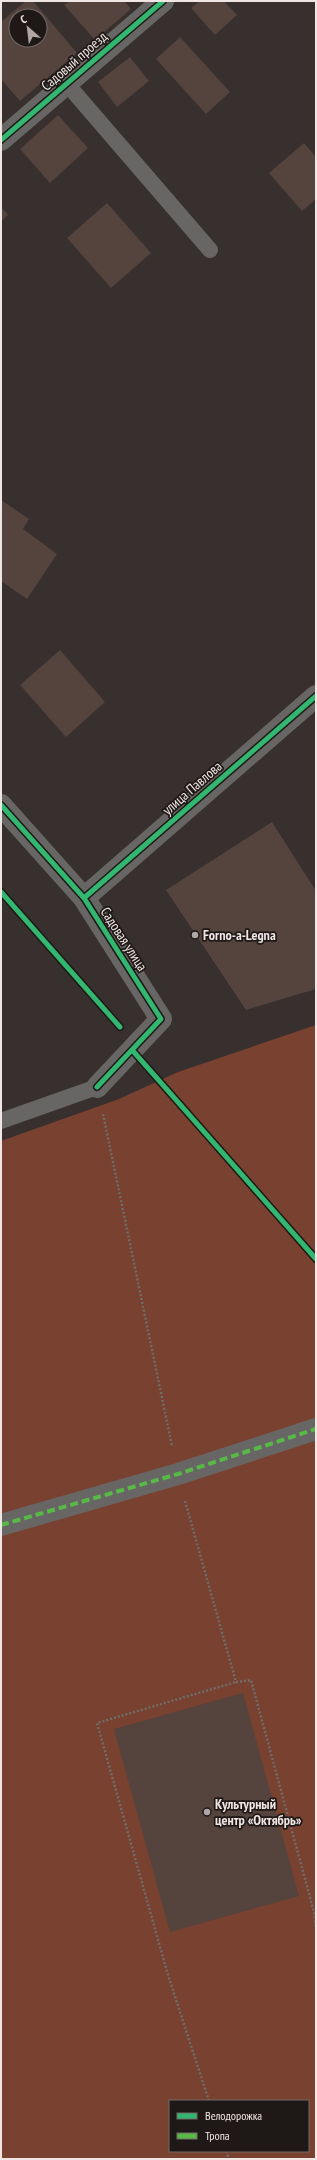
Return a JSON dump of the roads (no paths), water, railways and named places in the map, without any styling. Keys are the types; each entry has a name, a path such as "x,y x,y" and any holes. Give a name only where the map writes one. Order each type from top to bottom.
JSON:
{"street":[{"name":"Садовый проезд","path":"1,140 163,1"},
{"name":"улица Павлова","path":"84,898 316,696"},
{"name":"Садовая улица","path":"1,805 84,898 162,1019 97,1087"},
{"path":"1,1525 178,1474 316,1430"}],"lane":[{"path":"67,84 210,250"},
{"path":"1,1120 97,1087"}],"place":[{"name":"Forno-a-Legna","path":"195,935"},
{"name":"Культурный центр «Октябрь»","path":"207,1812"}]}
